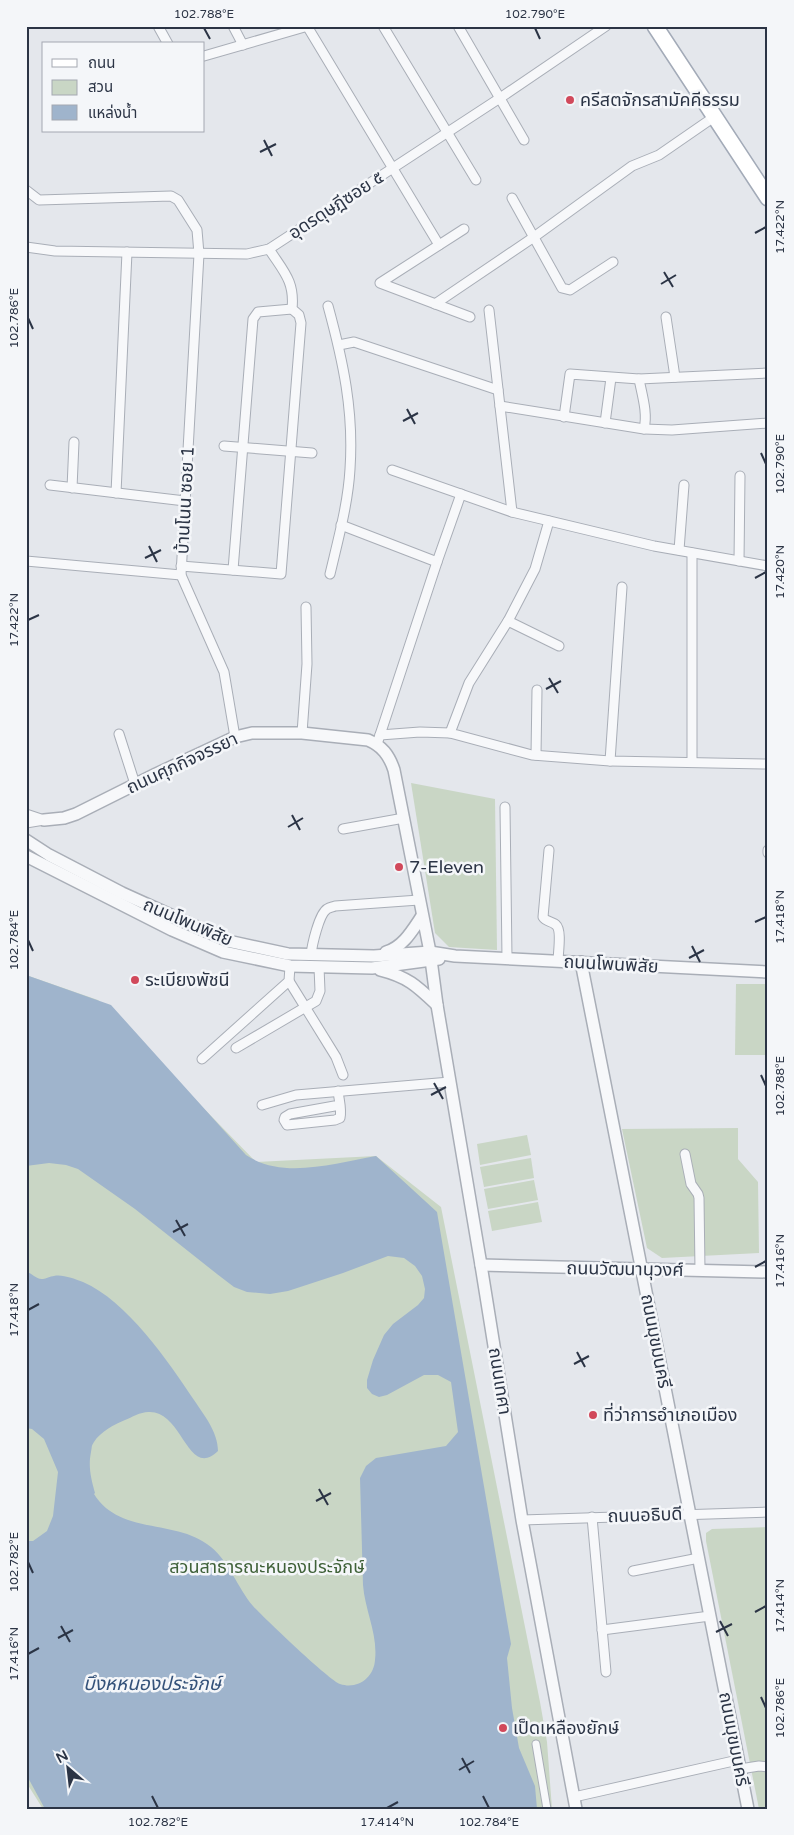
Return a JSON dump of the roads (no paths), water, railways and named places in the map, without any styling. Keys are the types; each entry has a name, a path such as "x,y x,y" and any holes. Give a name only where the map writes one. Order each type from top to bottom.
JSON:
{"main road":[{"path":"655,26 768,198"}],"street":[{"path":"158,26 167,42"},
{"path":"233,26 244,45"},
{"path":"205,56 307,26 439,245"},
{"path":"383,26 476,180"},
{"path":"458,26 524,140"},
{"name":"อุดรดุษฎีซอย ๕","path":"26,247 55,251 199,254 247,254 269,249 500,98 606,26"},
{"path":"435,304 534,237 632,166 658,155 714,117"},
{"name":"บ้านโนน ซอย 1","path":"26,190 38,200 171,196 178,200 197,230 199,254 181,571 224,672 235,737"},
{"path":"512,198 562,288 570,290 613,262"},
{"path":"464,229 380,283 470,317"},
{"path":"269,249 290,281 294,295 292,310"},
{"path":"116,493 127,252"},
{"path":"328,306 339,345 348,389 351,434 350,470 341,525 330,574"},
{"path":"26,561 181,571 233,570 281,574 301,323 299,315 292,310 258,312 253,319 233,570"},
{"path":"489,310 512,512"},
{"path":"666,316 675,377"},
{"path":"339,345 354,342 498,390"},
{"path":"564,417 570,374 639,379 768,373"},
{"path":"605,423 612,378"},
{"path":"639,379 645,411 646,423 644,430"},
{"path":"500,406 644,430 672,430 768,423"},
{"path":"72,488 74,442"},
{"path":"224,446 312,453"},
{"path":"392,470 512,512 692,553 768,566"},
{"path":"739,561 740,476"},
{"path":"50,485 185,501"},
{"path":"679,550 684,485"},
{"path":"430,957 391,759 379,739 461,494"},
{"path":"450,733 469,683 508,622 535,569 549,521"},
{"path":"341,525 437,562"},
{"path":"692,553 692,761"},
{"path":"610,761 622,588"},
{"path":"302,733 306,664 306,607"},
{"path":"508,622 559,646"},
{"path":"536,755 537,690"},
{"path":"379,739 420,732 450,733 505,749 536,755 610,761 692,761 768,764"},
{"name":"ถนนศุภกิจจรรยา","path":"27,824 64,818 76,814 235,737 252,733 302,733 368,740 379,739"},
{"path":"119,734 135,784"},
{"path":"505,807 506,958"},
{"name":"ถนนศุภกิจจรรยา","path":"26,814 44,820"},
{"path":"342,829 404,818"},
{"name":"ถนนโพนพิสัย","path":"26,840 49,855 122,893 221,938 288,954 455,956 768,972"},
{"path":"549,850 543,917 545,920 556,924 559,930 558,961"},
{"name":"ถนนโพนพิสัย","path":"26,856 154,921 223,952 290,966 319,967 372,968 430,957"},
{"path":"311,955 312,946 323,914 328,908 419,900"},
{"path":"374,956 395,950 409,936 422,916"},
{"name":"ถนนเทศา","path":"430,957 436,1005 481,1265 522,1520 575,1803"},
{"name":"ถนนมุขมนครี","path":"581,962 748,1809"},
{"path":"290,966 290,981 336,1057 343,1076"},
{"path":"236,1048 316,1001 319,996 319,967"},
{"path":"372,968 398,974 416,985 436,1005"},
{"path":"202,1059 290,981"},
{"path":"262,1105 296,1095 450,1082"},
{"path":"338,1091 340,1105 340,1118 287,1124 284,1120 290,1114 340,1105"},
{"path":"685,1154 691,1184 699,1198 700,1270"},
{"name":"ถนนวัฒนานุวงศ์","path":"481,1265 768,1272"},
{"name":"ถนนอธิบดี","path":"522,1520 768,1512"},
{"path":"592,1518 606,1672"},
{"path":"633,1571 699,1558"},
{"path":"602,1630 710,1616"},
{"path":"536,1744 547,1809"},
{"path":"575,1803 739,1764 768,1767"}],"water":[{"name":"บึงหหนองประจักษ์","path":"26,975 111,1005 246,1155 261,1163 276,1167 293,1168 310,1168 376,1156 437,1212 511,1644 507,1658 512,1708 519,1748 535,1786 537,1809 45,1809 26,1774 26,1541 33,1541 47,1531 53,1516 58,1472 44,1439 32,1429 26,1428 26,1272 41,1279 51,1276 65,1276 83,1282 115,1303 131,1317 159,1351 206,1418 216,1437 218,1451 208,1458 199,1457 192,1451 170,1422 161,1415 150,1412 137,1414 112,1426 97,1438 92,1445 90,1468 94,1494 105,1507 118,1516 133,1522 182,1532 197,1538 211,1547 223,1560 253,1606 311,1661 340,1684 353,1685 364,1681 372,1672 375,1660 375,1641 363,1585 360,1478 366,1466 376,1458 446,1446 458,1432 451,1382 438,1375 424,1375 387,1395 379,1397 372,1394 367,1388 367,1380 373,1360 384,1335 393,1324 418,1305 424,1298 425,1289 422,1276 415,1266 404,1258 388,1256 288,1291 270,1294 247,1292 234,1287 135,1209 78,1169 49,1163 26,1166"}],"place":[{"name":"ครีสตจักรสามัคคีธรรม","path":"570,100"},
{"name":"7-Eleven","path":"399,867"},
{"name":"ระเบียงพัชนี","path":"135,980"},
{"name":"ที่ว่าการอำเภอเมือง","path":"593,1415"},
{"name":"เป็ดเหลืองยักษ์","path":"503,1728"}],"park label":[{"name":"สวนสาธารณะหนองประจักษ์","path":"267,1567"}]}
